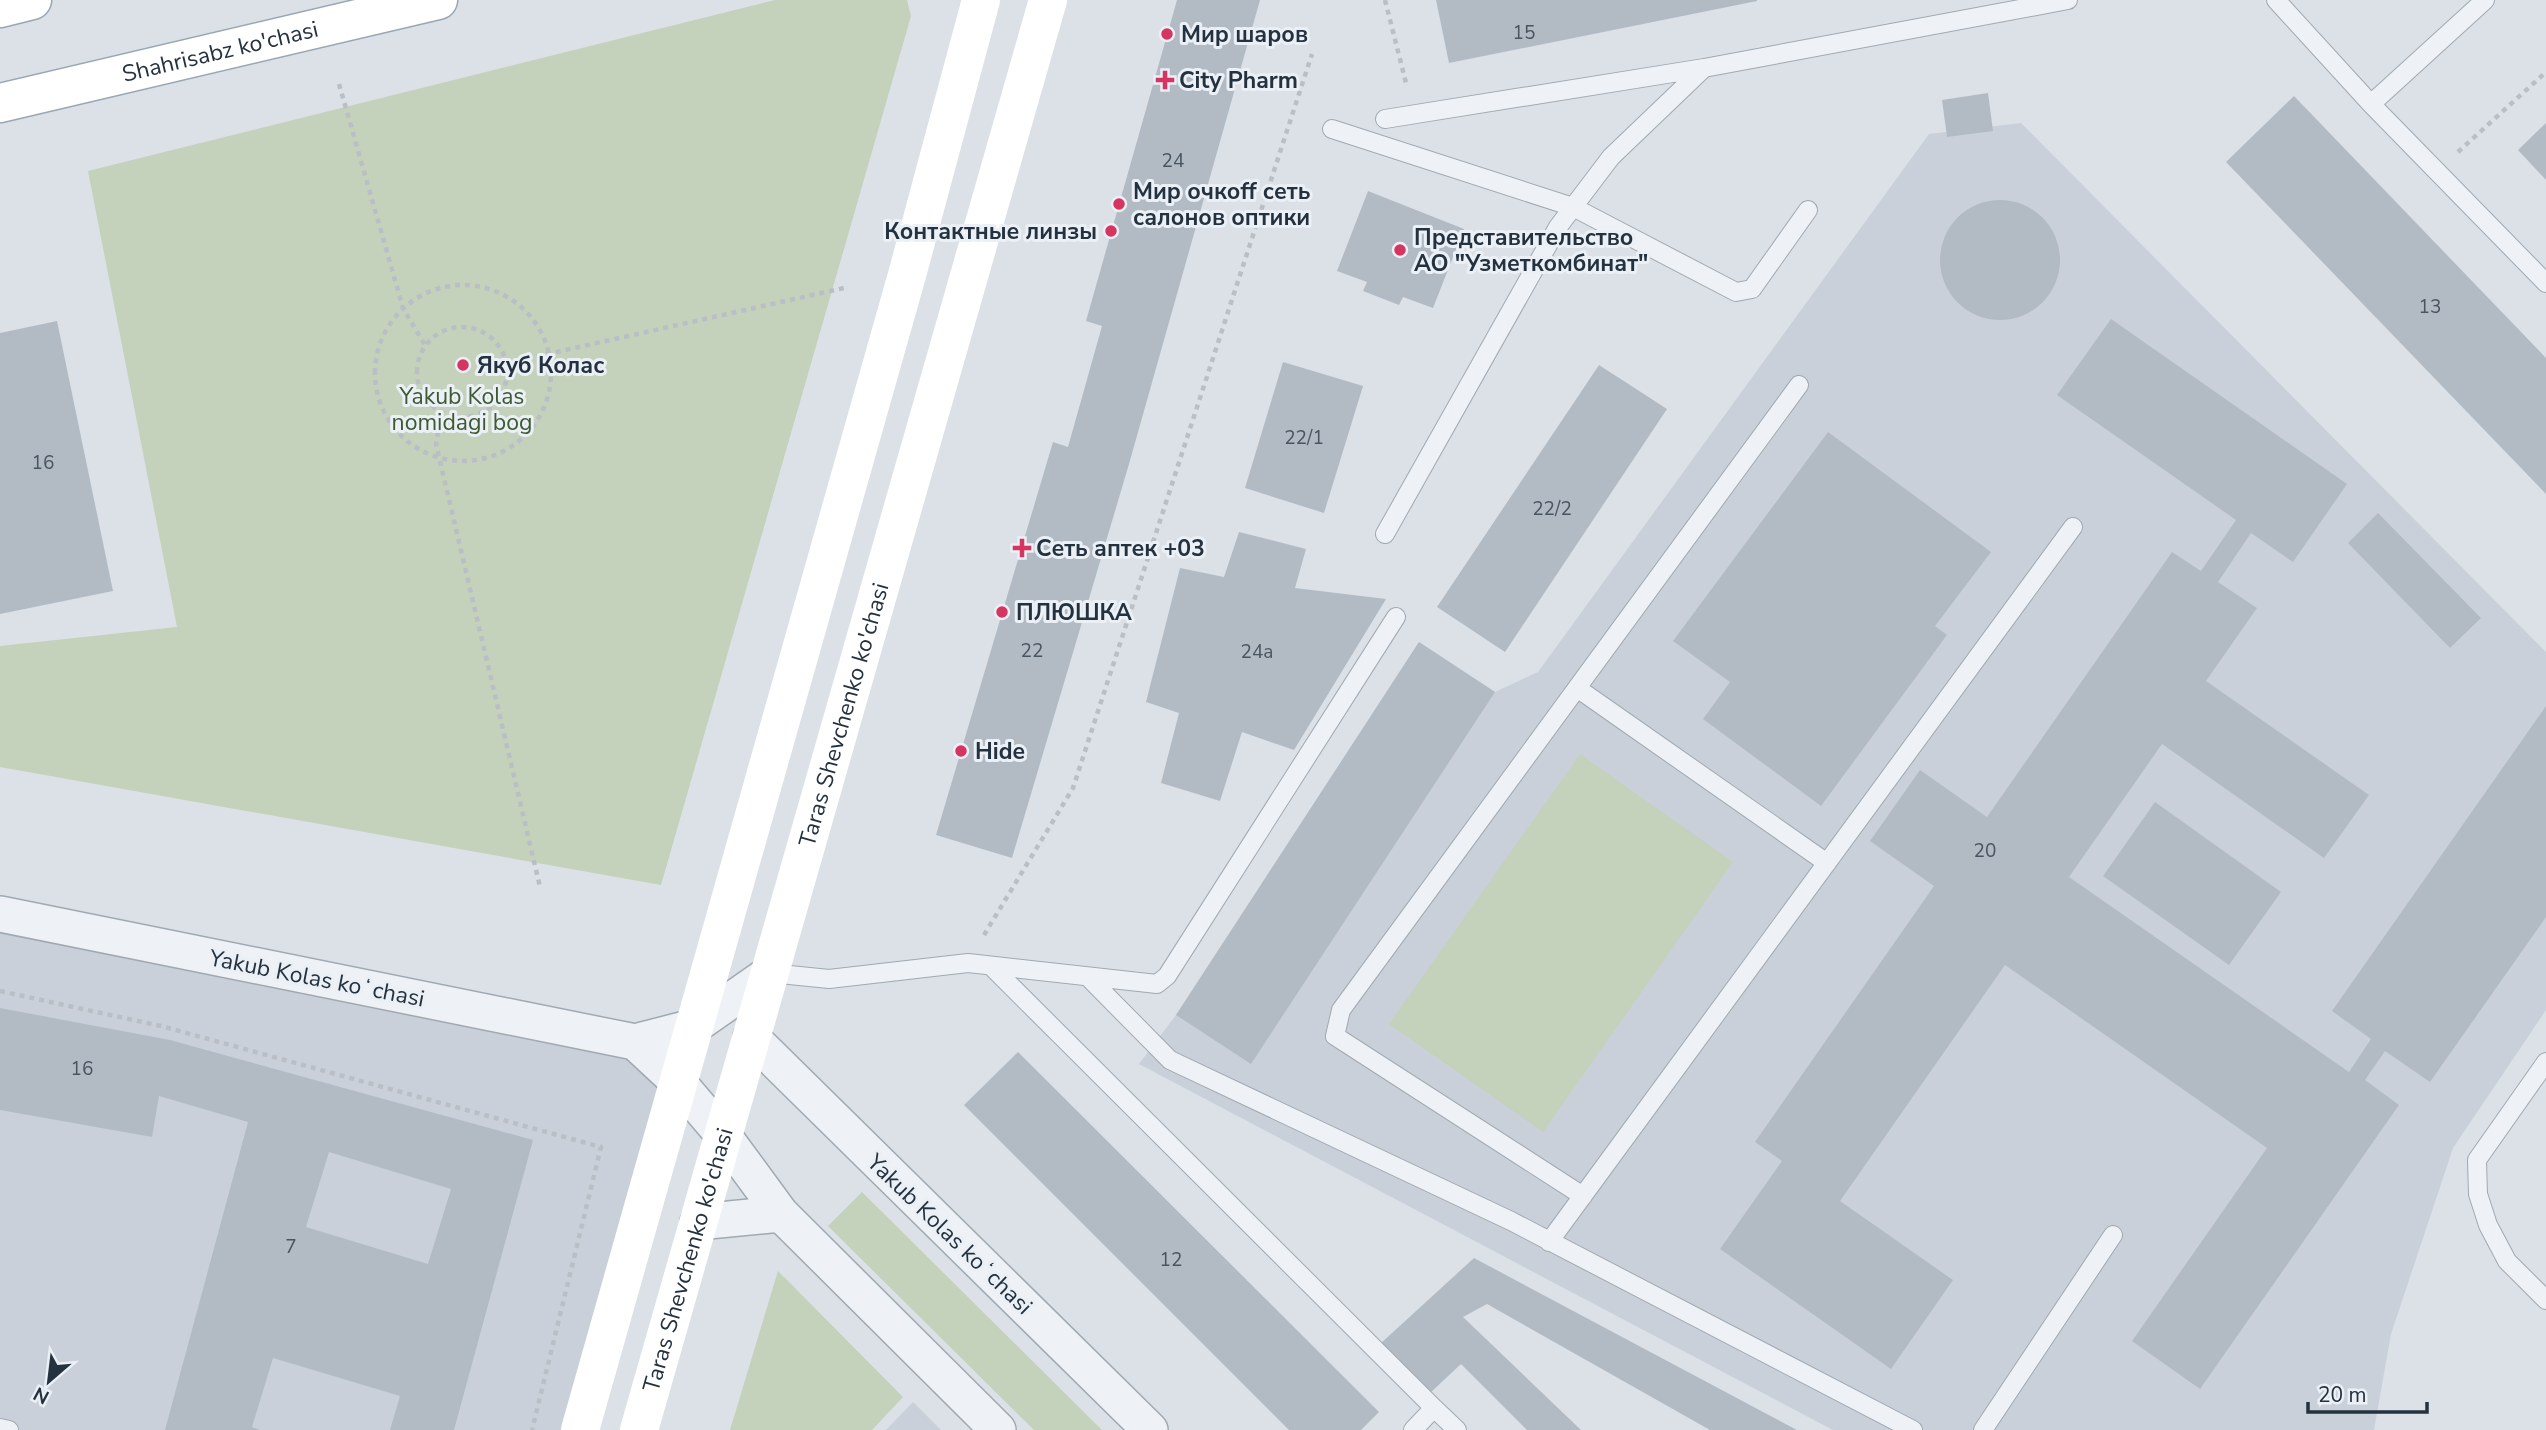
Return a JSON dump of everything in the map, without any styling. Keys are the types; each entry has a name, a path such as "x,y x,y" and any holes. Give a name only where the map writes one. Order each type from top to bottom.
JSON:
{"main road":[{"path":"0,8 32,0"},
{"name":"Shahrisabz ko'chasi","path":"0,103 438,0"},
{"name":"Taras Shevchenko ko'chasi","path":"639,1430 1048,0"},
{"path":"580,1430 907,275 978,7"}],"street":[{"name":"Yakub Kolas koʻchasi","path":"0,914 635,1042 693,1027 770,973"},
{"name":"Yakub Kolas koʻchasi","path":"751,1037 1150,1430"},
{"path":"635,1042 678,1082 723,1135 781,1214 998,1430"},
{"path":"698,1222 781,1214"}],"lane":[{"path":"1385,119 1704,68 2068,0"},
{"path":"2276,0 2371,104 2546,283"},
{"path":"2371,104 2485,0"},
{"path":"1385,534 1558,227 1612,157 1704,68"},
{"path":"1332,129 1573,207 1736,292 1752,289 1808,210"},
{"path":"1583,1196 1335,1036 1341,1010 1799,385"},
{"path":"1549,1242 2073,527"},
{"path":"770,973 829,979 968,963 1157,984 1167,976 1396,617"},
{"path":"1577,688 1827,863"},
{"path":"991,966 1457,1430"},
{"path":"1088,977 1170,1060 1549,1242 1913,1430"},
{"path":"2546,1062 2477,1160 2478,1194 2488,1224 2507,1261 2546,1300"},
{"path":"1983,1430 2113,1235"},
{"path":"1413,1430 1434,1408"},
{"path":"0,1428 9,1430"}],"path":[{"path":"1385,0 1414,115"},
{"path":"968,963 1073,788 1312,54"},
{"path":"2437,172 2546,72"},
{"path":"339,84 403,308 425,345"},
{"path":"452,285 480,286 506,296 528,313 543,336 550,355 551,384 546,405 536,424 522,440 504,452 483,459 462,462 441,459 418,450 399,436 385,417 377,394 374,371 377,347 388,326 403,308 426,292 452,285"},
{"path":"507,363 844,288"},
{"path":"466,326 493,338 502,349 507,363 504,391 484,412 470,417 442,412 425,396 417,375 418,359 425,345 450,328 466,326"},
{"path":"442,412 436,444 540,887"},
{"path":"0,991 161,1026 601,1147 533,1430"}],"shaded area":[{"path":"2021,123 2546,652 2546,1010 2453,1148 2391,1334 2374,1430 1833,1430 1139,1064 1176,1015 1419,642 1495,692 1538,672 1929,134"},
{"path":"0,914 635,1042 678,1082 580,1430 0,1430"},
{"path":"913,1402 941,1430 886,1430"}],"green space":[{"name":"Yakub Kolas nomidagi bog","path":"775,0 907,0 911,16 661,885 0,767 0,646 177,627 88,171"},
{"path":"1580,754 1733,862 1543,1132 1389,1024"},
{"path":"862,1192 1102,1430 1034,1430 828,1226"},
{"path":"778,1271 903,1397 872,1430 730,1430"}],"building":[{"path":"1177,0 1260,0 1129,464 1012,858 936,835 1053,442 1068,447 1102,326 1086,321"},
{"path":"1436,0 1757,0 1757,1 1449,63"},
{"path":"1988,93 1993,131 1947,137 1942,100"},
{"path":"2294,96 2546,358 2546,494 2226,162"},
{"path":"2546,123 2546,180 2518,150"},
{"name":"Представительство АО \"Узметкомбинат\"","path":"1368,191 1464,229 1433,308 1403,297 1399,305 1363,291 1367,282 1337,271"},
{"path":"2000,200 2023,204 2043,217 2056,237 2060,260 2056,283 2043,303 2023,316 2000,320 1977,316 1957,303 1944,283 1940,260 1944,237 1957,217 1977,204"},
{"path":"2111,319 2347,484 2293,562 2251,533 2218,582 2257,608 2206,681 2369,795 2324,858 2162,744 2069,877 2349,1072 2371,1039 2332,1011 2546,706 2546,917 2430,1082 2385,1051 2365,1080 2399,1105 2200,1389 2132,1341 2267,1148 2005,965 1840,1201 1953,1280 1891,1369 1720,1249 1782,1161 1755,1142 1934,886 1870,841 1920,770 1987,817 2172,552 2201,571 2236,520 2057,395"},
{"path":"57,321 113,591 0,614 0,333"},
{"path":"1283,362 1363,386 1324,513 1245,488"},
{"path":"1599,365 1667,409 1505,652 1437,607"},
{"path":"1828,432 1991,552 1935,626 1947,635 1821,806 1703,719 1730,682 1673,641"},
{"path":"2378,513 2481,618 2450,648 2348,543"},
{"path":"1239,532 1306,549 1295,588 1386,599 1294,750 1242,732 1220,801 1161,783 1179,713 1146,702 1180,568 1224,577"},
{"path":"1419,642 1495,692 1251,1064 1176,1015"},
{"path":"2155,802 2281,892 2229,965 2103,876"},
{"path":"0,1008 170,1040 533,1140 454,1430 390,1430 400,1396 273,1358 252,1427 260,1430 165,1430 248,1122 159,1096 152,1137 0,1110","holes":["329,1152 451,1189 428,1264 306,1227"]},
{"path":"1018,1052 1379,1412 1361,1430 1289,1430 964,1105"},
{"path":"1474,1258 1797,1430 1710,1430 1487,1304 1463,1317 1581,1430 1527,1430 1461,1364 1429,1394 1380,1344"}],"place":[{"name":"Мир шаров","path":"1167,34"},
{"name":"City Pharm","path":"1165,80"},
{"name":"Мир очкоff сеть салонов оптики","path":"1119,204"},
{"name":"Контактные линзы","path":"1111,231"},
{"name":"Представительство АО \"Узметкомбинат\"","path":"1400,250"},
{"name":"Якуб Колас","path":"463,365"},
{"name":"Сеть аптек +03","path":"1022,548"},
{"name":"ПЛЮШКА","path":"1002,612"},
{"name":"Hide","path":"961,751"}]}
